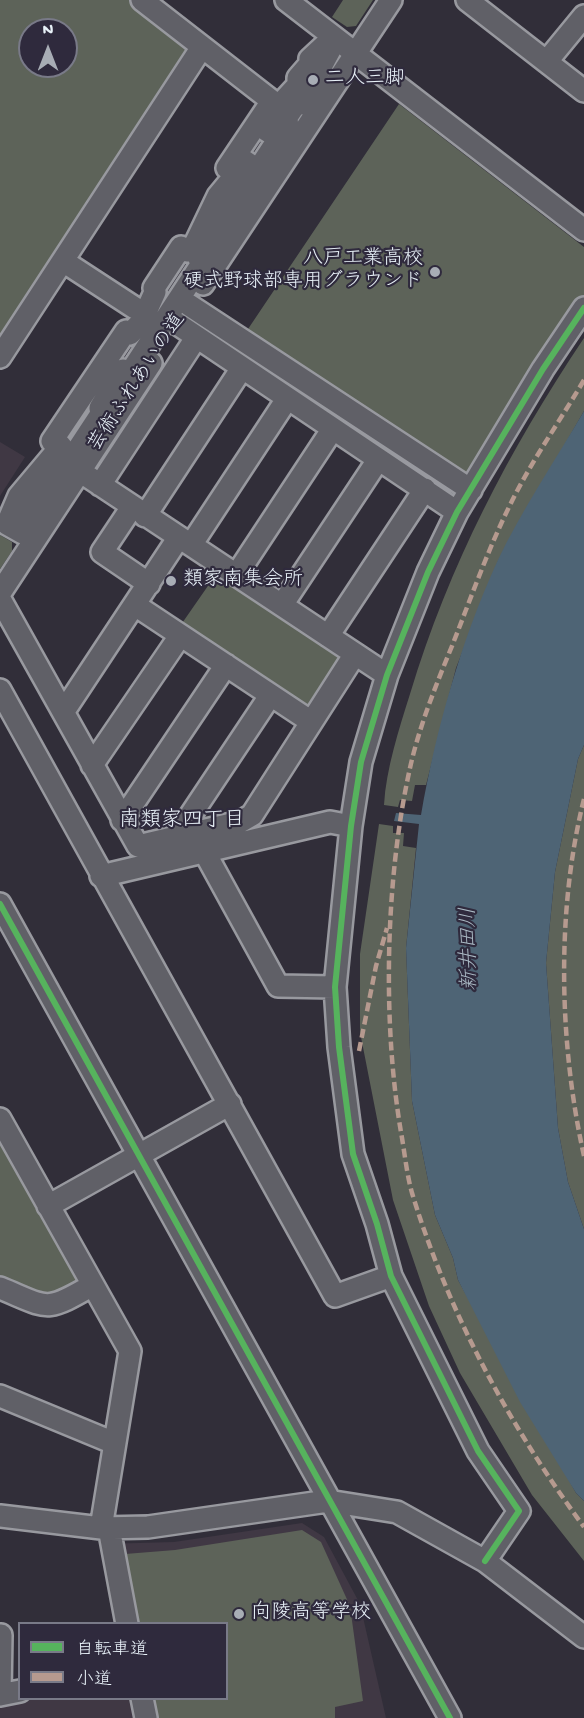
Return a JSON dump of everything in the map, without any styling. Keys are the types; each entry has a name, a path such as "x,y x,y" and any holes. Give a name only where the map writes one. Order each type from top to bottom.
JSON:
{"street":[{"path":"0,511 272,101 142,0"},
{"path":"286,0 584,230"},
{"name":"芸術ふれあいの道","path":"0,593 391,0"},
{"path":"467,0 584,91"},
{"path":"547,61 584,16"},
{"path":"324,46 330,50 301,104 295,105 287,117 288,131 253,184 228,210 199,259 202,262 130,373 123,370 116,379 100,408 102,414 53,487 48,487 29,510 22,526 23,533 7,524 19,496 61,446 52,441 126,331 130,334 142,321 155,292 154,288 181,247 187,251 195,244 218,196 237,173 232,170 240,159 258,170 279,138 266,130 276,118 275,110 298,85 298,78 311,63 310,59 315,51 324,46"},
{"path":"0,357 202,47"},
{"path":"63,261 135,308"},
{"path":"189,305 471,490"},
{"path":"485,1561 519,1511 478,1451 391,1276 377,1224 353,1154 339,1047 335,987 351,826 362,762 387,675 428,572 458,512 543,369 584,308"},
{"path":"176,323 332,430 458,512"},
{"path":"100,485 196,338"},
{"path":"149,584 102,552 138,511 242,368"},
{"path":"64,711 149,584 185,541 287,399"},
{"path":"237,574 332,430"},
{"path":"282,606 378,460"},
{"path":"81,472 387,675"},
{"path":"328,636 425,489"},
{"path":"0,526 30,549"},
{"path":"0,599 138,846 240,822 252,815 356,654"},
{"path":"135,605 310,722"},
{"path":"92,765 180,636"},
{"path":"122,820 226,665"},
{"path":"0,690 335,1296 391,1276"},
{"path":"176,837 270,696"},
{"path":"101,876 330,822 351,826"},
{"path":"204,851 278,986 335,987"},
{"path":"0,904 450,1718"},
{"path":"48,1206 230,1104"},
{"path":"2,1127 130,1351 114,1443 105,1528 127,1622"},
{"path":"0,1288 45,1306 59,1304 91,1286"},
{"path":"0,1396 114,1443"},
{"path":"0,1516 105,1528 148,1527 328,1501 397,1512 485,1561 584,1637"},
{"path":"7,1635 0,1695 18,1691"},
{"path":"142,1700 146,1718"}],"shaded area":[{"path":"0,0 133,0 192,46 0,343"},
{"path":"343,0 373,0 356,26 347,27 332,17"},
{"name":"八戸工業高校 硬式野球部専用グラウンド","path":"399,104 584,247 584,297 472,476 463,477 246,332"},
{"path":"584,338 584,411 498,561 456,668 426,785 415,785 412,801 400,800 398,807 384,805 397,735 426,646 462,554 506,466"},
{"path":"0,442 25,457 0,496"},
{"path":"0,535 12,542 12,551 0,569"},
{"path":"219,570 349,655 310,716 178,629"},
{"path":"584,745 584,1229 568,1182 558,1128 546,963 555,872 578,759"},
{"path":"379,824 393,826 393,833 404,833 403,846 416,848 406,948 412,1101 435,1215 453,1258 458,1280 576,1493 584,1501 584,1561 532,1495 460,1373 429,1306 393,1200 360,1032 360,954"},
{"path":"0,1139 80,1278 79,1285 54,1299 0,1281"},
{"name":"向陵高等学校","path":"302,1523 324,1537 360,1604 386,1718 0,1718 0,1703 18,1698 228,1700 228,1622 223,1622 102,1544 174,1542"},
{"name":"向陵高等学校","path":"302,1530 321,1542 350,1606 363,1701 335,1707 335,1718 154,1718 150,1700 228,1700 228,1622 135,1622 122,1559 125,1554 175,1550"}],"water":[{"name":"新井田川","path":"584,411 584,745 578,759 555,872 546,963 558,1128 568,1182 584,1229 584,1501 576,1493 520,1402 458,1280 453,1258 435,1215 412,1101 406,948 419,824 394,821 396,813 421,815 434,750 451,686 484,592 517,524"}],"marked path":[{"path":"584,380 528,471 503,520 423,722 410,768 395,857 389,953 391,1049 396,1095 412,1193 427,1238 463,1325 506,1408 584,1527"},
{"path":"584,799 569,886 564,977 570,1069 584,1156"},
{"path":"359,1051 376,966 387,928"}],"cycle path":[{"path":"485,1561 519,1511 478,1451 391,1276 377,1224 353,1154 339,1047 335,987 351,826 361,762 387,675 428,572 457,512 543,369 584,308"},
{"path":"0,904 450,1718"}],"place":[{"name":"二人三脚","path":"313,80"},
{"name":"八戸工業高校 硬式野球部専用グラウンド","path":"435,272"},
{"name":"類家南集会所","path":"171,581"},
{"name":"向陵高等学校","path":"239,1614"}],"district":[{"name":"南類家四丁目","path":"182,822"}]}
